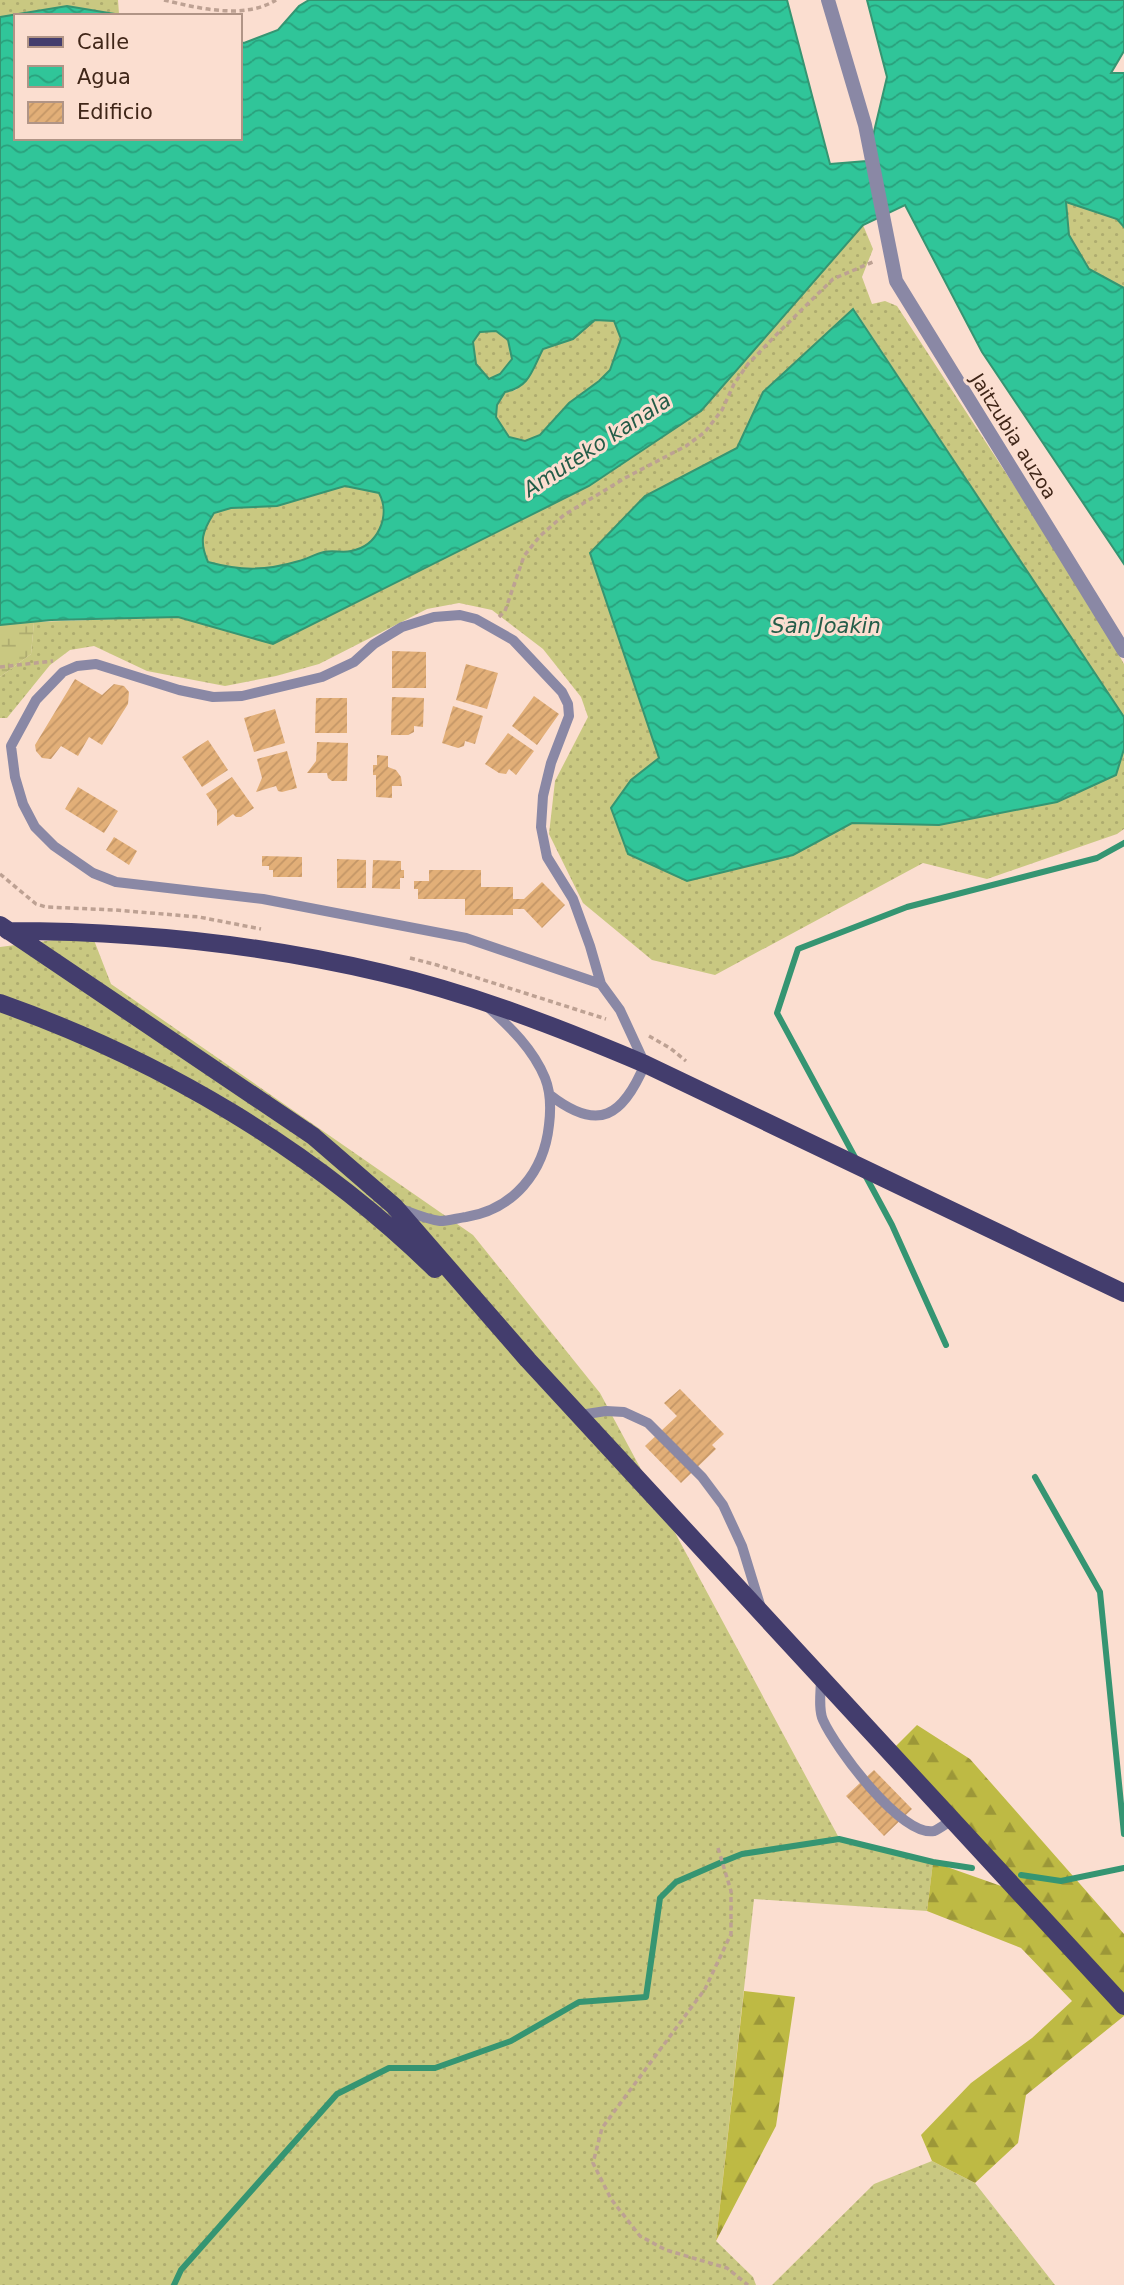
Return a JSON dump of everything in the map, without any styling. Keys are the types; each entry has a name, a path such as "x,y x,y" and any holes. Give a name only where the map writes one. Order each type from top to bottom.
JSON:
{"main road":[{"path":"0,925 313,1136 394,1206 528,1360"},
{"path":"0,931 91,931 238,945 384,973 481,1001 576,1035 645,1064 1124,1293"},
{"path":"0,1003 49,1021 153,1068 226,1110 324,1173 398,1233 528,1360 580,1415 1124,2006"}],"street":[{"name":"Jaitzubia auzoa","path":"828,0 865,125 896,281 1124,651"}],"lane":[{"path":"550,1095 566,1108 593,1116 609,1114 622,1104 634,1089 645,1064 620,1010 601,984 573,899 547,858 541,827 543,796 551,763 569,716 568,704 562,692 513,640 491,626 460,614 434,617 402,627 374,644 354,662 322,677 242,696 213,697 179,690 96,664 77,666 63,672 36,700 11,746 15,777 23,804 35,827 54,846 93,873 116,882 263,899 466,938 601,984"},
{"path":"394,1206 420,1217 442,1221 481,1215 513,1198 534,1175 547,1144 550,1095 545,1077 531,1051 515,1031 481,1001"},
{"path":"580,1415 606,1410 624,1412 648,1423 702,1477 723,1505 743,1546 762,1614"},
{"path":"821,1677 821,1717 848,1762 883,1802 917,1828 933,1831 952,1820"}],"path":[{"path":"164,0 217,10 258,7 276,0"},
{"path":"491,626 505,611 524,556 540,536 564,515 625,478 674,453 705,432 722,410 734,384 748,364 833,279 857,267 890,257"},
{"path":"718,1848 730,1891 731,1934 705,1989 602,2128 593,2163 611,2199 640,2235 666,2250 727,2268 748,2285"}],"green space":[{"path":"0,0 118,0 119,14 67,6 0,17"},
{"path":"1066,202 1117,219 1124,227 1124,288 1089,269 1069,235"},
{"path":"863,225 873,249 862,277 872,304 885,301 897,306 1079,585 1124,664 1124,717 854,309 763,392 737,448 645,496 640,697 659,758 631,780 687,881 793,855 852,823 939,825 1116,775 1124,749 1124,829 1117,834 987,879 923,863 715,975 652,960 583,903 549,834 555,781 588,717 581,697 543,649 492,610 459,603 427,609 319,664 225,686 147,671 94,646 70,650 50,665 7,718 0,718 0,677 31,654 34,622 178,617 273,644 589,486 701,411"},
{"path":"595,320 614,321 621,338 610,370 540,435 525,441 509,437 496,417 497,405 505,392 516,390 543,349 573,339"},
{"path":"496,331 508,340 512,359 500,374 489,380 476,364 473,343 480,332"},
{"path":"345,486 379,493 382,502 383,520 380,529 375,537 360,548 348,552 324,552 275,567 242,568 208,562 203,548 203,537 214,513 231,508 278,506"},
{"path":"34,622 31,654 0,677 0,625"},
{"path":"92,935 111,984 473,1235 600,1393 839,1838 933,1862 927,1911 754,1899 716,2241 753,2277 756,2285 0,2285 0,947"},
{"path":"917,1725 970,1759 1124,1934 1124,2016 1026,2095 1018,2143 975,2183 932,2161 921,2135 971,2083 1032,2038 1072,2001 1021,1948 927,1911 933,1862 1018,1892 890,1752"},
{"path":"744,1991 795,1997 776,2126 716,2241"},
{"path":"932,2161 975,2183 1055,2285 772,2285 874,2184"}],"water":[{"name":"Amuteko kanala","path":"309,0 787,0 830,164 867,161 887,77 867,0 1124,0 1124,51 1111,73 1124,73 1124,227 1117,219 1066,202 1069,235 1089,269 1124,288 1124,564 982,352 905,205 863,225 701,411 589,486 273,644 178,617 51,620 0,625 0,17 14,15 14,140 242,140 242,42 278,30 299,6","holes":["595,320 614,321 621,339 610,370 569,403 540,435 525,441 509,437 496,417 497,405 505,392 525,382 543,349 573,339","496,331 508,340 512,359 500,374 489,379 476,364 473,342 480,332","345,486 379,493 382,502 383,520 380,529 375,537 360,548 324,552 275,567 242,568 208,562 203,548 203,537 214,513 231,508 277,506"]},
{"path":"67,6 115,14 18,14"},
{"name":"San Joakin","path":"853,309 1124,717 1124,749 1116,775 1057,802 939,825 852,823 793,855 687,881 628,854 611,808 631,780 659,758 590,553 645,496 737,448 763,392"}],"building":[{"path":"392,651 426,652 426,688 392,688"},
{"path":"466,664 498,673 487,709 456,700"},
{"path":"75,679 102,695 114,684 124,686 129,692 128,704 102,745 89,737 78,756 61,746 51,759 42,758 35,745"},
{"path":"534,696 559,714 537,745 512,726"},
{"path":"392,697 424,698 423,727 414,726 414,732 408,735 391,735"},
{"path":"316,698 347,698 347,733 315,733"},
{"path":"453,706 483,716 475,744 465,741 464,746 458,748 442,743"},
{"path":"275,709 285,743 254,752 244,718"},
{"path":"508,733 534,751 516,775 509,769 506,774 499,773 485,764"},
{"path":"208,740 228,770 202,787 182,757"},
{"path":"317,742 348,743 347,781 332,781 327,773 307,773 316,761"},
{"path":"287,751 297,788 282,792 278,791 276,786 256,792 262,778 257,759"},
{"path":"377,755 388,756 388,767 396,770 401,777 402,786 392,786 392,798 376,797 373,765 377,765"},
{"path":"232,777 254,808 241,817 233,814 217,826 217,810 206,794"},
{"path":"78,787 118,811 104,833 65,809"},
{"path":"114,837 137,851 129,865 106,850"},
{"path":"262,856 302,857 302,877 273,877 273,870 269,870 269,866 262,866"},
{"path":"337,859 366,860 366,888 337,888"},
{"path":"373,860 401,861 404,878 400,878 400,889 372,888"},
{"path":"429,870 481,870 481,887 513,887 513,899 524,899 542,882 565,905 542,928 524,909 513,909 513,915 465,915 465,899 418,899 418,889 414,889 414,881 429,881"},
{"path":"680,1389 724,1434 712,1445 716,1449 681,1483 645,1446 677,1416 664,1403"},
{"path":"874,1770 912,1809 884,1836 846,1796"}],"waterway":[{"path":"857,1161 777,1013 798,949 907,907 1097,858 1124,843"},
{"path":"864,1173 892,1225 946,1345"},
{"path":"1035,1477 1100,1592 1124,1834"},
{"path":"174,2285 181,2270 337,2094 389,2068 435,2068 511,2041 579,2002 646,1997 660,1898 676,1882 742,1854 839,1839 933,1862 972,1868"},
{"path":"1021,1875 1061,1881 1124,1868"}]}
